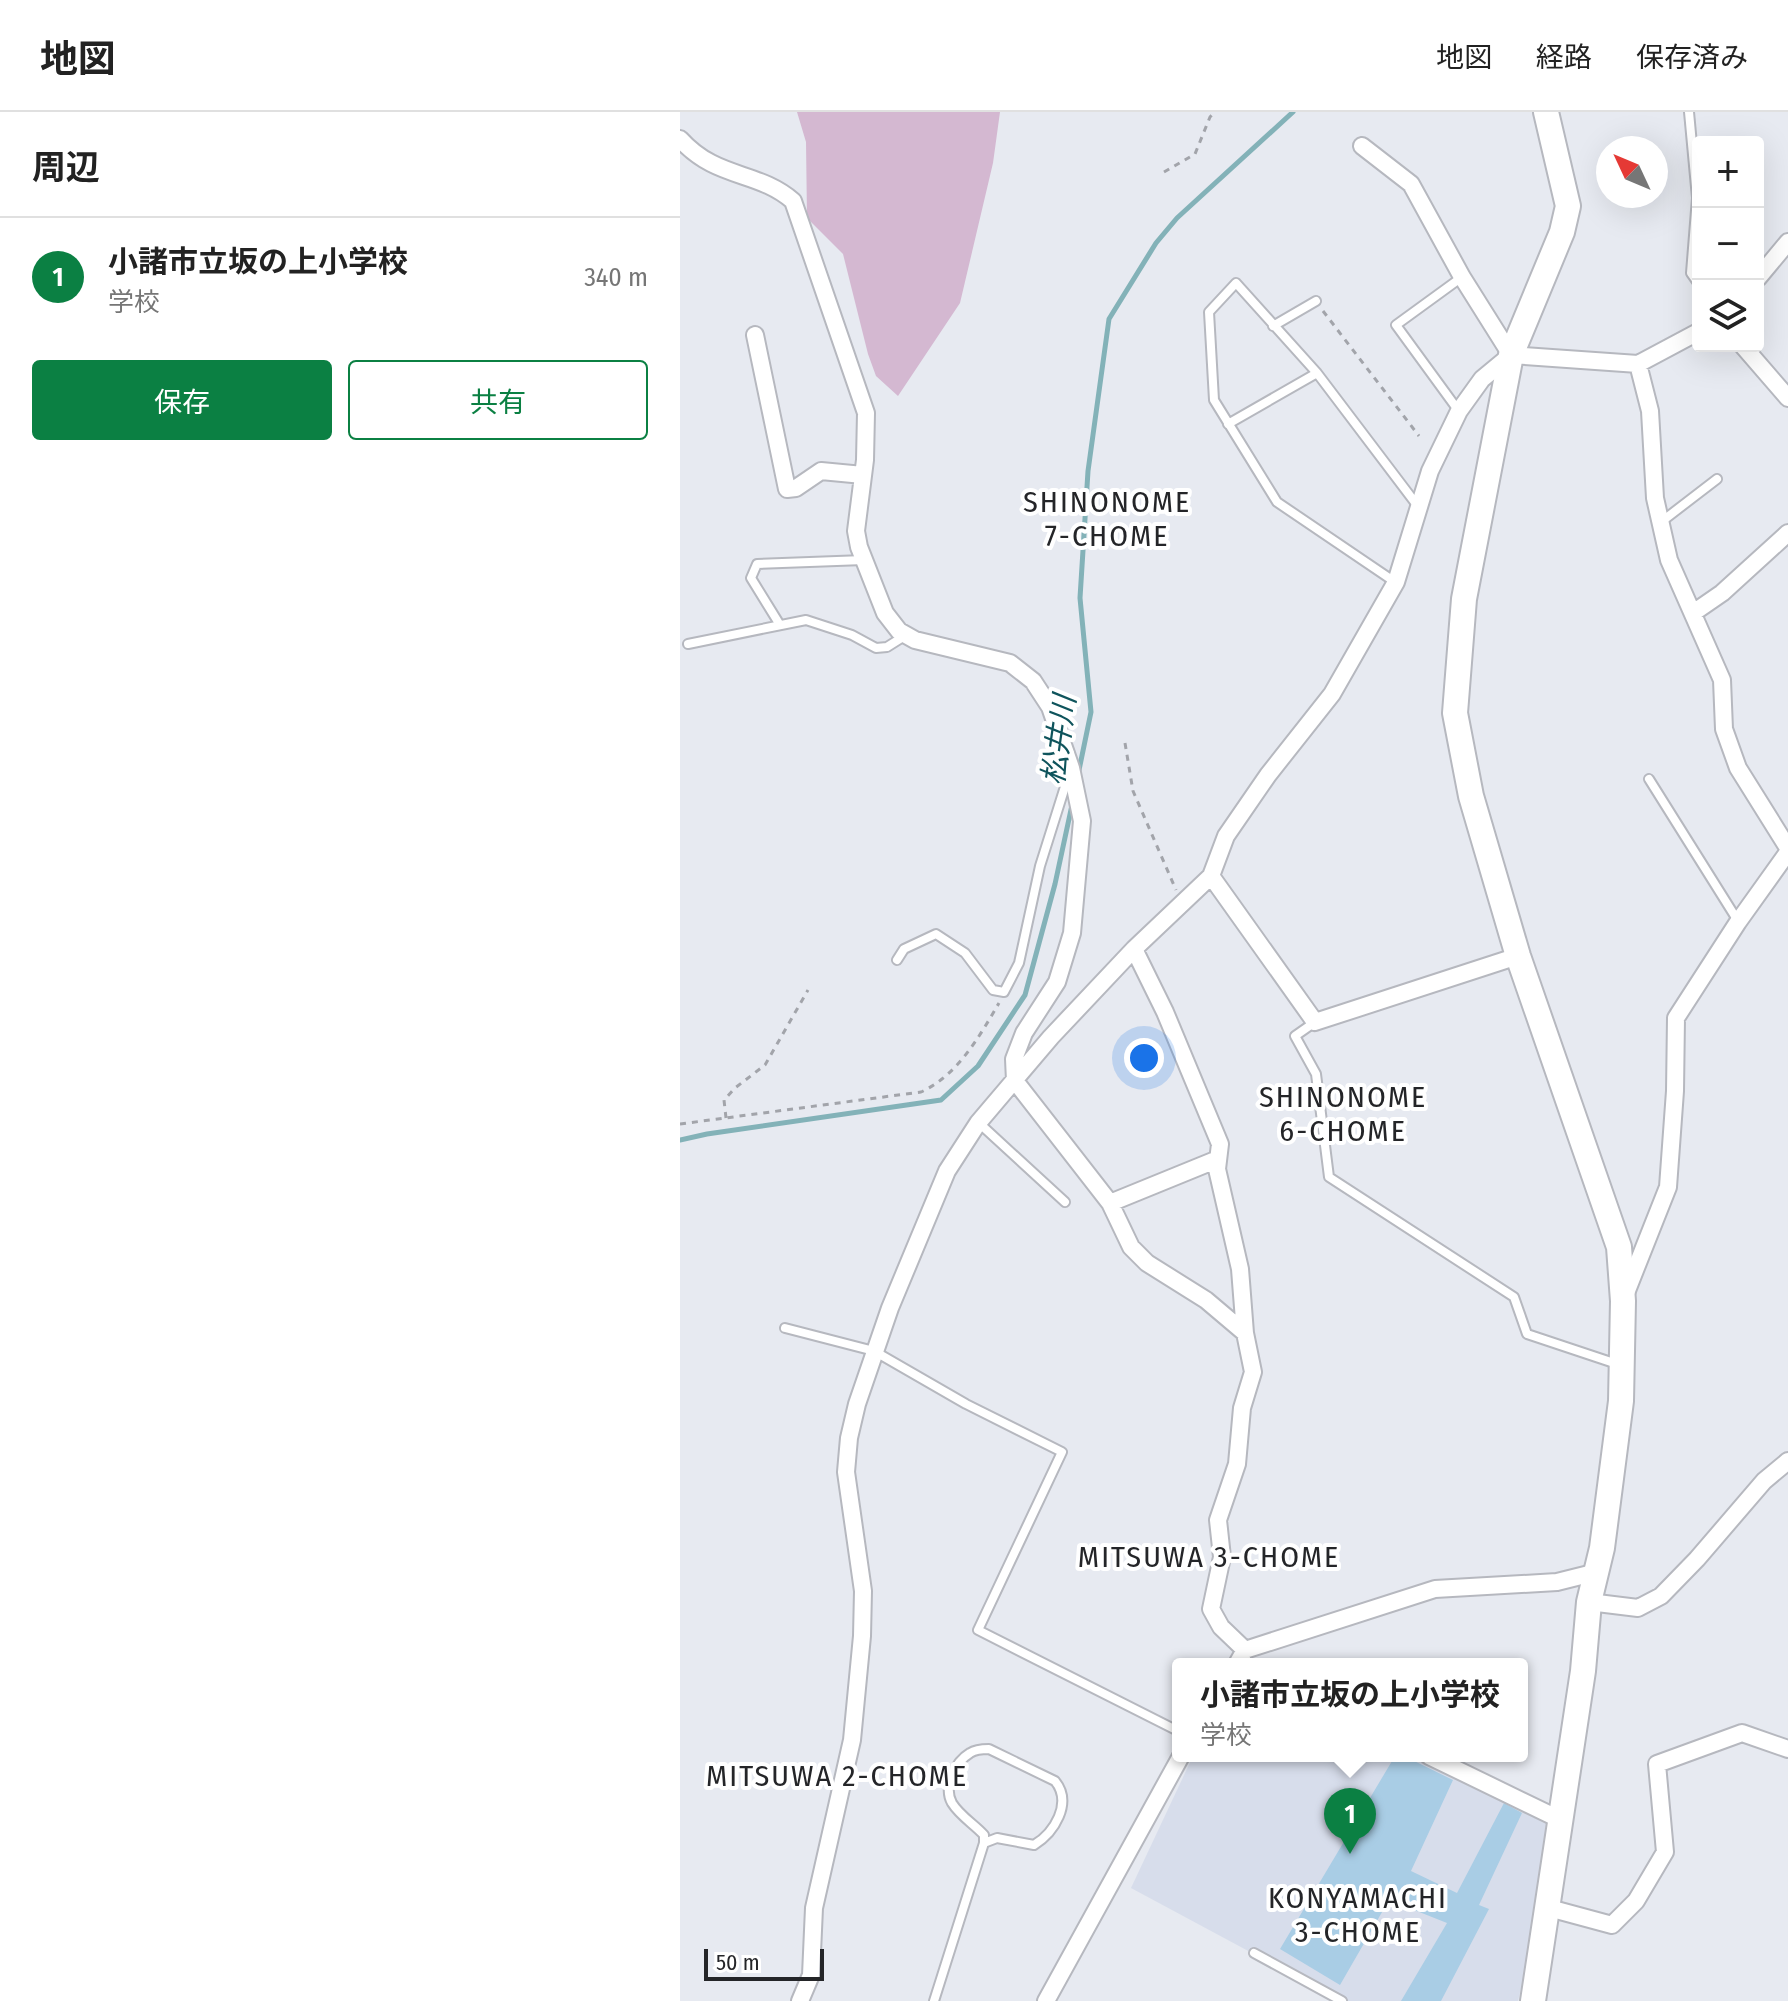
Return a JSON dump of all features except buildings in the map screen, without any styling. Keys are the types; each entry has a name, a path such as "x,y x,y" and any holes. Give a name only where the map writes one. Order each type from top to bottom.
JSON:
{"street":[{"path":"1533,2001 1583,1671 1589,1602 1597,1572 1623,1366 1619,1247 1518,956 1471,796 1455,713 1464,599 1511,355 1562,232 1568,206 1544,115"},
{"path":"680,139 694,155 716,168 780,190 793,201 866,413 856,531 885,613 899,631 915,640 1010,663 1033,681 1050,707 1071,768 1082,821 1072,933 1057,982 1024,1033 1014,1059 1015,1081 1110,1203 1131,1247 1147,1263 1206,1300 1245,1333"},
{"path":"1362,146 1411,184 1462,277 1511,355"},
{"path":"1764,271 1788,242"},
{"path":"755,335 787,489 796,488 821,471 863,475"},
{"path":"800,2001 811,1975 814,1908 852,1740 862,1636 863,1591 846,1472 849,1438 874,1351 947,1171 978,1123 1051,1037 1134,949 1211,876 1226,836 1268,775 1332,694 1396,582 1430,471 1459,411 1482,379 1511,355 1638,364 1692,335"},
{"path":"1748,352 1788,398"},
{"path":"1623,1301 1668,1187 1675,1091 1676,1018 1788,850 1738,768 1724,729 1722,680 1669,560 1655,498 1650,411 1638,364"},
{"path":"1693,613 1722,593 1788,533"},
{"path":"1211,876 1315,1022 1518,956"},
{"path":"1134,949 1165,1012 1220,1144 1217,1169 1240,1269 1245,1333 1253,1372 1242,1408 1237,1464 1218,1520 1222,1557 1211,1609 1239,1658"},
{"path":"1110,1203 1218,1159"},
{"path":"1589,1602 1638,1608 1661,1596 1764,1481 1788,1461"},
{"path":"1245,1658 1435,1589 1557,1582 1597,1572"},
{"path":"1549,1908 1612,1925 1636,1901 1665,1852 1657,1764 1742,1733 1788,1749"},
{"path":"1046,2001 1178,1762"},
{"path":"1441,1762 1561,1820"}],"lane":[{"path":"1689,112 1697,198 1691,273 1696,280"},
{"path":"1459,411 1396,325 1462,277"},
{"path":"1396,582 1277,502 1214,400 1209,312 1236,283 1317,373 1420,509"},
{"path":"1273,326 1316,301"},
{"path":"1228,424 1317,373"},
{"path":"1661,523 1717,479"},
{"path":"780,625 751,578 757,564 864,560"},
{"path":"688,644 806,620 852,635 876,648 887,647 906,635"},
{"path":"897,960 904,949 936,934 965,953 993,990 1004,992 1019,963 1040,866 1071,768"},
{"path":"1649,779 1738,922"},
{"path":"1315,1022 1295,1036 1316,1074 1329,1177 1514,1297 1527,1334 1623,1366"},
{"path":"978,1123 1065,1202"},
{"path":"785,1328 874,1351 966,1404 1062,1452 978,1630 1172,1728"},
{"path":"934,2001 984,1843 984,1835 954,1807 948,1795 952,1774 968,1754 989,1749 1055,1781 1063,1802 1053,1828 1044,1839 1034,1845 997,1838 984,1843"},
{"path":"1254,1953 1342,2001"}],"path":[{"path":"1164,172 1195,154 1215,112"},
{"path":"1316,301 1419,436"},
{"path":"1125,743 1133,791 1173,885 1184,902"},
{"path":"726,1118 724,1100 765,1065 808,990"},
{"path":"680,1124 921,1092 941,1083 978,1041 1004,992"}],"shaded area":[{"path":"797,112 1000,112 993,163 960,303 898,396 876,376 843,254 807,218 806,142"},
{"path":"1190,1762 1432,1762 1561,1820 1518,2001 1341,2001 1131,1888"}],"waterway":[{"name":"松井川","path":"1078,775 1091,712 1080,598 1088,471 1109,319 1156,243 1177,218 1293,112"},
{"name":"松井川","path":"680,1140 941,1100 978,1066 1025,995 1055,884 1072,805"}],"place":[{"name":"小諸市立坂の上小学校","path":"1350,1854"}],"district":[{"name":"SHINONOME 7-CHOME","path":"1107,519"},
{"name":"SHINONOME 6-CHOME","path":"1343,1114"},
{"name":"MITSUWA 3-CHOME","path":"1209,1557"},
{"name":"MITSUWA 2-CHOME","path":"837,1776"},
{"name":"KONYAMACHI 3-CHOME","path":"1358,1915"}]}
